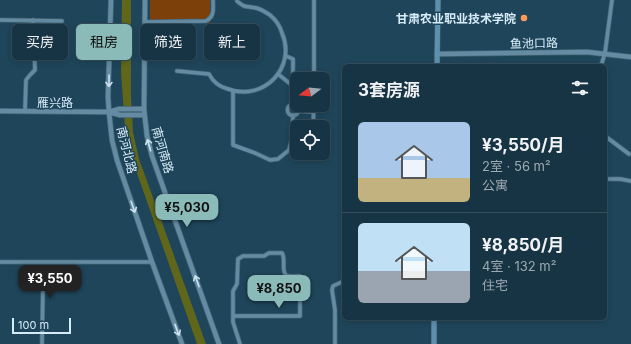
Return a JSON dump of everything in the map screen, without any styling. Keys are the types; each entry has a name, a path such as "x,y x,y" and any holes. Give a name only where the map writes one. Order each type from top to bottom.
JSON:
{"main road":[{"path":"437,64 438,0"},
{"path":"434,320 434,344"}],"street":[{"name":"南河北路","path":"111,0 109,112 112,140 117,160 182,344"},
{"name":"南河南路","path":"145,0 144,115 147,136 152,156 219,344"},
{"path":"145,22 206,21 213,14 213,0"},
{"path":"244,0 244,6"},
{"path":"314,0 314,72"},
{"path":"602,64 605,53 612,0"},
{"path":"177,71 209,74 211,78 222,87 235,92 250,92 263,88 275,79 282,68 286,56 285,39 280,26 270,16 258,8 244,6 237,1"},
{"path":"0,20 62,21"},
{"path":"25,111 26,80 35,70 33,20"},
{"name":"鱼池口路","path":"437,54 587,52 631,57"},
{"path":"286,56 293,59 293,72"},
{"path":"278,74 290,84"},
{"path":"233,91 233,145 255,152 270,160 278,159 289,150 292,139 293,115"},
{"path":"290,105 288,110 290,114 293,115"},
{"path":"109,112 119,109 144,109"},
{"name":"雁兴路","path":"0,111 109,112"},
{"path":"109,112 120,115 144,115"},
{"path":"293,115 297,112"},
{"path":"313,120 314,112"},
{"path":"607,138 629,154"},
{"path":"607,179 631,181"},
{"path":"233,316 300,316 300,276 288,276 285,274 284,257 282,253 268,253 264,256 243,256 237,261 237,284 233,291 233,316 233,322 240,344"},
{"path":"0,262 152,262"},
{"path":"29,276 36,277 42,282 42,344"},
{"path":"335,344 335,310 332,290 333,286 342,283"}],"shaded area":[{"path":"122,0 131,0 131,24 122,24"},
{"path":"150,0 210,0 210,23 150,23"},
{"path":"121,60 131,60 133,132 139,159 206,344 197,344 131,156 125,127"}],"place":[{"name":"甘肃农业职业技术学院","path":"524,18"}]}
